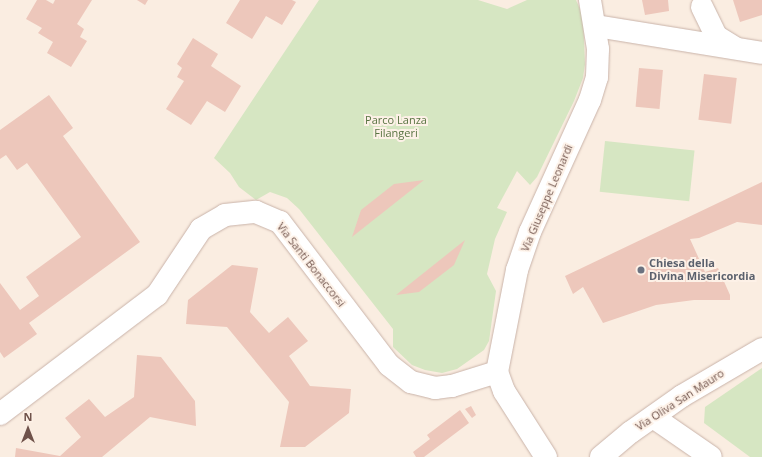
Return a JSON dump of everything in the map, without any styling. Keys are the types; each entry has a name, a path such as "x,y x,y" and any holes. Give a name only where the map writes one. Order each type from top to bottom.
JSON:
{"street":[{"name":"Via Giuseppe Leonardi","path":"546,457 504,392 497,372 510,297 527,240 590,100 597,78 596,26 590,0"},
{"path":"674,40 684,34 693,25 702,3"},
{"path":"702,3 716,36 738,49"},
{"path":"596,26 674,40 762,53"},
{"name":"Via Santi Bonaccorsi","path":"0,414 156,294 201,229 225,215 250,213 280,222 389,366 411,382 435,388 452,386 497,372"},
{"name":"Via Oliva San Mauro","path":"601,457 682,396 762,349"},
{"path":"653,417 711,457"}],"green space":[{"name":"Parco Lanza Filangeri","path":"319,0 478,0 507,9 527,0 576,0 583,16 585,64 583,78 574,101 537,177 530,185 517,171 497,208 507,212 495,239 487,274 496,291 489,341 484,350 457,369 442,373 425,370 412,365 393,347 393,329 299,209 287,198 270,192 256,200 239,187 230,173 214,158"},
{"path":"605,141 695,150 689,201 600,192"},
{"path":"762,368 762,457 750,457 704,423 705,407"}],"building":[{"path":"37,0 46,0 53,4 55,0 92,0 77,24 84,29 80,37 87,41 71,67 47,53 53,42 38,33 42,28 26,19"},
{"path":"137,0 148,0 145,5"},
{"path":"240,0 292,0 296,2 282,25 266,16 252,39 226,23"},
{"path":"642,0 668,0 669,11 645,15"},
{"path":"733,0 762,0 762,15 740,22"},
{"path":"193,38 218,54 211,66 241,86 225,112 207,101 191,125 166,109 184,81 177,77 182,68 177,64"},
{"path":"639,68 663,70 660,109 636,107"},
{"path":"704,74 737,78 731,124 698,120"},
{"path":"49,95 73,128 63,136 140,242 29,323 37,334 4,358 0,352 0,283 20,310 39,296 26,277 81,237 27,163 17,170 6,155 0,159 0,130"},
{"path":"424,180 352,237 361,210 394,184"},
{"name":"Chiesa della Divina Misericordia","path":"762,182 762,225 737,222 699,238 690,239 705,272 718,268 730,295 730,300 694,300 656,305 603,323 583,287 573,294 565,276"},
{"path":"465,240 454,265 419,292 396,295"},
{"path":"232,265 258,268 250,312 269,333 288,317 308,341 289,356 310,386 351,389 349,413 305,447 280,447 289,402 227,327 186,324 188,300"},
{"path":"137,355 161,357 195,401 196,426 150,417 102,457 15,457 16,448 60,456 81,437 65,418 89,399 105,417 134,397"},
{"path":"471,406 476,415 472,418 465,409"},
{"path":"460,410 469,423 424,457 416,457 413,452 430,439 427,435"}],"place":[{"name":"Chiesa della Divina Misericordia","path":"641,270"}]}
